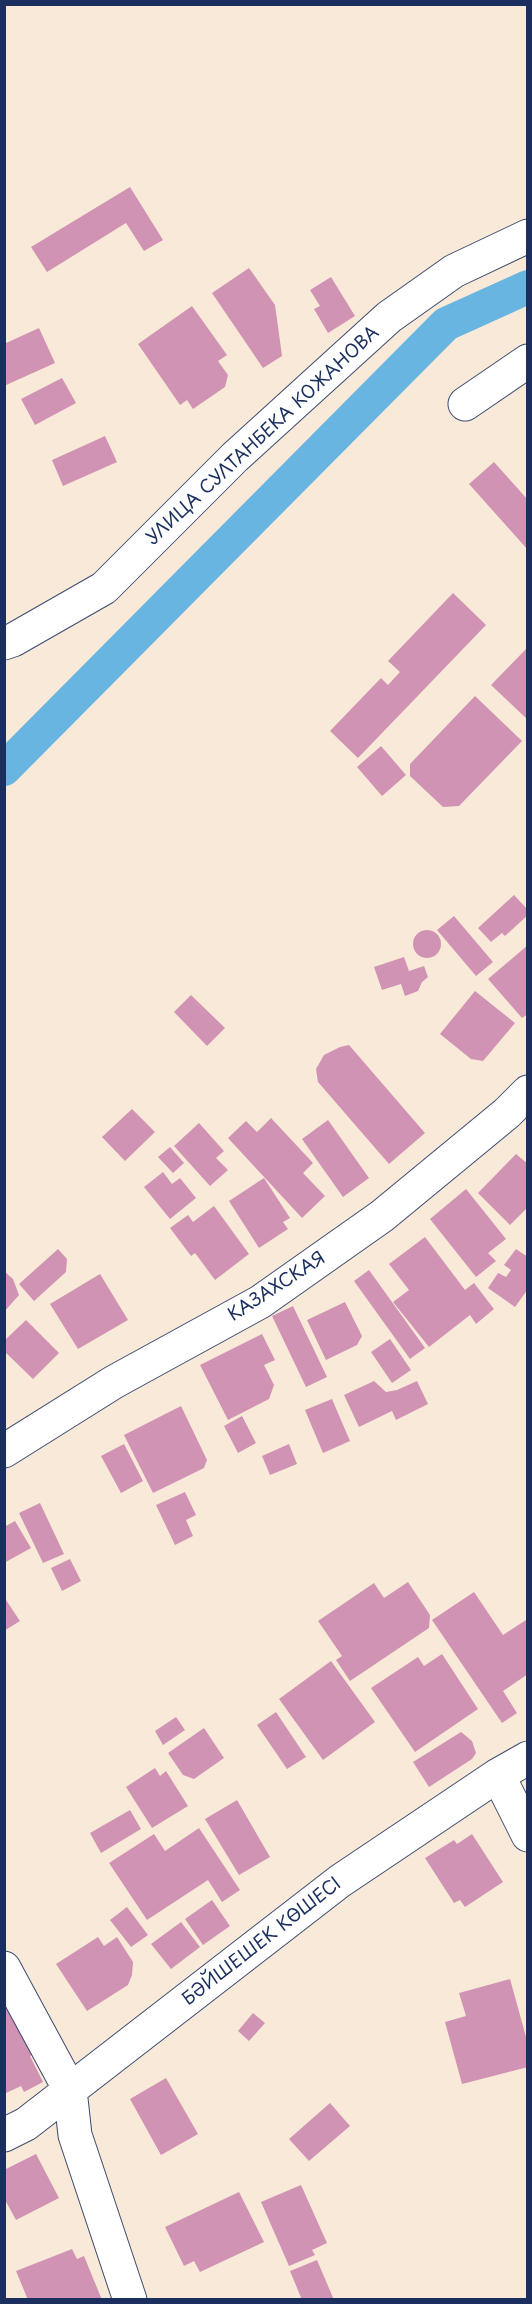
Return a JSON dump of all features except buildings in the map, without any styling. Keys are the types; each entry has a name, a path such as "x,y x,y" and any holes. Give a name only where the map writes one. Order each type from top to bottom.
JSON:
{"street":[{"name":"УЛИЦА СУЛТАНБЕКА КОЖАНОВА","path":"4,643 104,588 235,457 389,317 454,271 528,236"},
{"path":"465,404 528,361"},
{"name":"КАЗАХСКАЯ","path":"4,1451 114,1382 260,1302 382,1216 507,1113 528,1092"},
{"name":"БӘЙШЕШЕК КӨШЕСІ","path":"4,2135 26,2124 340,1881 498,1775 528,1758"},
{"path":"498,1775 528,1835"},
{"path":"4,1968 70,2090 75,2135 130,2300"}],"waterway":[{"path":"4,769 446,324 528,287"}]}
